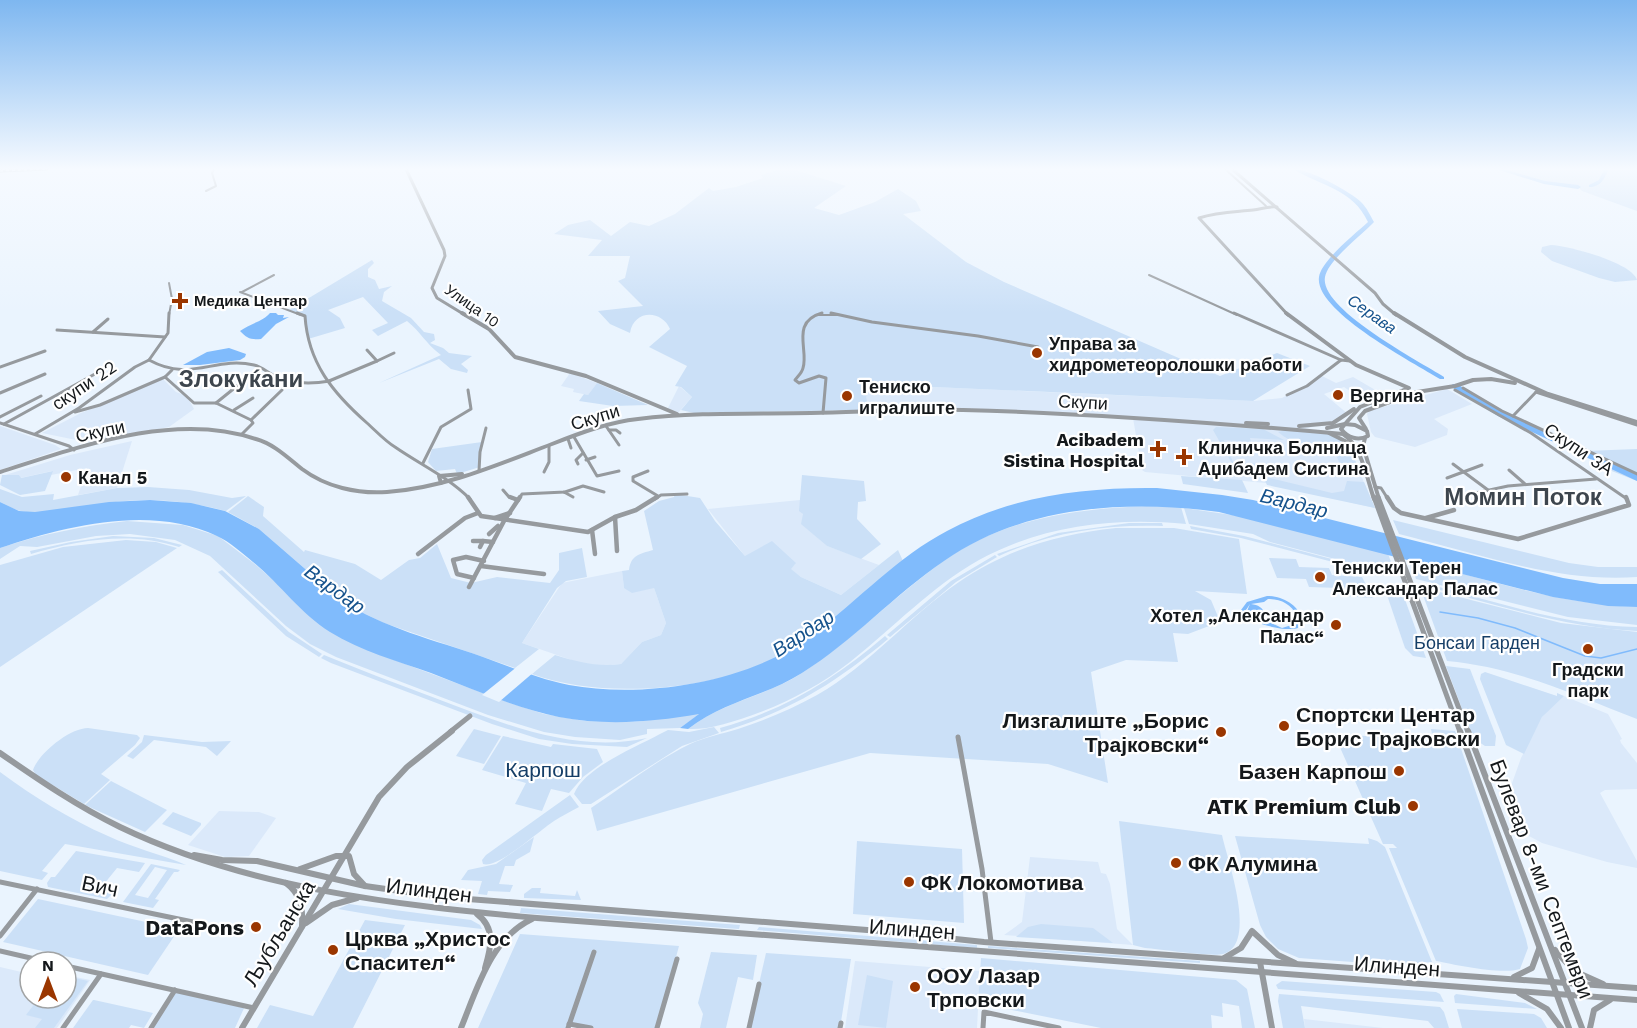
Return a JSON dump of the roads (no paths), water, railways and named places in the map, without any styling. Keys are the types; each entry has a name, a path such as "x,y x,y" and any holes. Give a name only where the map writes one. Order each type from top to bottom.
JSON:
{"street":[{"name":"Улица 10","path":"429,217 445,256 432,288 437,298 489,329 515,357 586,376 682,416"},
{"path":"1202,217 1199,218 1249,270 1280,309 1351,362"},
{"path":"1287,217 1375,293 1395,314 1458,353 1537,391"},
{"path":"274,274 241,292 305,315 306,333 312,355 341,400 382,438 450,481 471,501 478,513 499,527"},
{"path":"1149,275 1160,282 1410,388 1360,407 1333,423 1296,426"},
{"name":"скупи 22","path":"35,434 149,360 165,338 172,299 169,283"},
{"path":"823,413 826,378 819,376 799,383 795,380 801,373 804,363 801,337 810,319 818,314 830,313 866,322 999,338 1038,346"},
{"path":"92,333 108,319"},
{"path":"57,330 165,338"},
{"path":"367,350 377,361"},
{"path":"0,367 45,351"},
{"path":"149,360 172,370 192,372 249,364 261,367 283,379 310,383 329,381 394,352"},
{"path":"1287,395 1307,386 1341,360"},
{"path":"2,424 104,369"},
{"path":"69,414 100,405 165,377 172,370"},
{"path":"1366,429 1359,418 1365,411 1423,391 1462,386 1473,380 1491,379 1497,377 1495,372"},
{"path":"0,393 45,374"},
{"path":"165,377 177,392 189,396 194,403 216,403 251,420"},
{"path":"1491,379 1637,423"},
{"path":"216,403 242,382"},
{"path":"1462,386 1513,416 1637,474"},
{"path":"242,434 252,425 251,420 282,390"},
{"path":"423,463 441,427 471,410 468,390"},
{"name":"Скупи 3А","path":"1374,487 1381,488 1397,511 1523,539 1537,532 1629,505 1626,496 1597,479 1531,433 1455,390"},
{"path":"1513,416 1537,391"},
{"path":"0,417 37,397"},
{"path":"234,410 253,398"},
{"path":"650,417 653,405"},
{"path":"1346,435 1341,429 1360,407"},
{"name":"Скупи","path":"0,472 74,450 172,431 214,430 242,434 271,446 309,475 338,488 384,492 415,489 450,481 574,437 650,417 682,416 961,410 1309,429 1346,435 1356,439 1365,438"},
{"path":"2,424 35,434 74,450"},
{"name":"Скупи","path":"1226,424 1328,428 1355,424 1366,429"},
{"path":"439,476 478,472 486,428"},
{"path":"607,428 620,433"},
{"path":"607,428 619,445"},
{"path":"1309,429 1338,436 1350,445 1360,461"},
{"name":"Булевар 8-ми Септември","path":"1366,429 1369,435 1365,438 1363,446 1382,511 1581,1028"},
{"name":"Булевар 8-ми Септември","path":"1346,435 1354,444 1382,511"},
{"path":"574,437 595,474 600,476 619,471"},
{"path":"568,439 571,448"},
{"path":"544,472 549,462 549,446"},
{"path":"578,464 576,460 583,453"},
{"path":"586,460 595,457"},
{"path":"1453,464 1489,490"},
{"path":"1447,478 1482,465"},
{"path":"1509,470 1526,485"},
{"path":"648,471 633,477 633,481 658,496"},
{"path":"439,476 441,483"},
{"path":"1457,496 1526,485 1597,479"},
{"path":"489,534 499,527 512,512 524,493 564,492 584,486 604,492"},
{"path":"503,490 511,499 518,500"},
{"path":"564,492 573,497"},
{"path":"488,519 581,531 592,530 636,510 658,496 668,493 687,494"},
{"path":"1426,518 1454,510"},
{"path":"488,519 505,516 512,512"},
{"path":"418,554 465,518 478,513"},
{"path":"615,518 617,551"},
{"path":"470,587 499,527"},
{"path":"592,530 596,554"},
{"path":"473,540 493,542"},
{"path":"480,547 483,541"},
{"path":"474,579 457,574 453,560 466,557 482,563 544,574"},
{"name":"Булевар 8-ми Септември","path":"1443,673 1569,1028"},
{"name":"Љубљанска","path":"242,1028 386,788 470,716"},
{"path":"958,737 982,869 991,942"},
{"name":"Илинден","path":"0,753 43,785 84,809 133,832 214,864 281,881 361,897 537,918 1637,1000"},
{"name":"Илинден","path":"191,854 222,860 257,861 365,886 442,897 1303,966 1637,988"},
{"path":"294,870 313,866 335,854 349,856 354,874 365,886"},
{"path":"281,881 291,886 298,894 301,903 302,927"},
{"name":"Вич","path":"0,882 193,922"},
{"path":"0,936 37,889"},
{"path":"302,927 332,905 361,897"},
{"path":"461,1028 481,980 489,953 491,933 484,919 472,912"},
{"path":"481,980 511,931 524,921 537,918"},
{"path":"1218,959 1237,951 1252,931 1278,955 1303,966"},
{"path":"1505,978 1524,975 1533,968 1540,952 1538,941"},
{"path":"1549,942 1574,970 1612,987"},
{"path":"0,951 18,955"},
{"path":"591,1028 569,1026 594,952"},
{"path":"657,1028 676,959"},
{"path":"1260,962 1272,1028"},
{"path":"78,969 254,1008"},
{"path":"63,1028 101,974"},
{"path":"749,1028 759,984"},
{"path":"151,1028 175,990"},
{"path":"1511,991 1542,1006 1561,1028"},
{"path":"1590,1028 1591,1016 1597,1005 1618,998"},
{"path":"983,1028 984,1012 1059,1028"}],"water":[{"path":"270,313 284,315 283,318 289,317 276,324 261,339 249,338 240,331 264,318"},
{"path":"229,348 246,354 245,357 240,360 183,365 207,352"},
{"path":"1157,488 1253,500 1563,578 1600,584 1637,584 1637,607 1608,606 1553,597 1219,512 1148,506 1076,511 1007,528 974,543 926,574 839,647 802,673 773,688 730,705 688,729 680,728 699,714 647,721 612,722 577,720 526,709 367,650 319,625 263,571 231,544 191,526 164,521 108,522 52,532 0,548 0,502 19,511 35,512 109,502 150,500 191,503 225,511 259,529 341,600 392,626 569,685 631,690 697,683 730,675 790,650 815,633 879,579 929,541 997,509 1076,492"},
{"path":"1267,596 1278,597 1288,602 1293,605 1301,618 1298,628 1284,629 1250,619 1241,610 1247,602","holes":["1268,599 1285,603 1297,616 1295,624 1282,628 1259,619 1265,615 1263,610 1251,604","1250,604 1247,611 1256,618 1248,616 1246,610"]}],"waterway":[{"name":"Серава","path":"1368,217 1371,222 1325,270 1322,277 1323,290 1333,304 1369,333 1442,378"},
{"name":"Серава","path":"1455,386 1501,414 1637,478"},
{"path":"1440,612 1478,618 1515,628 1585,656 1601,658 1637,649"}],"place":[{"name":"Медика Центар","path":"180,301"},
{"name":"Управа за хидрометеоролошки работи","path":"1037,353"},
{"name":"Вергина","path":"1338,395"},
{"name":"Тениско игралиште","path":"847,396"},
{"name":"Acibadem Sistina Hospital","path":"1158,449"},
{"name":"Клиничка Болница Аџибадем Систина","path":"1184,457"},
{"name":"Канал 5","path":"66,477"},
{"name":"Тениски Терен Александар Палас","path":"1320,577"},
{"name":"Хотел „Александар Палас“","path":"1336,625"},
{"name":"Градски парк","path":"1588,649"},
{"name":"Спортски Центар Борис Трајковски","path":"1284,726"},
{"name":"Лизгалиште „Борис Трајковски“","path":"1221,732"},
{"name":"Базен Карпош","path":"1399,771"},
{"name":"ATK Premium Club","path":"1413,806"},
{"name":"ФК Алумина","path":"1176,863"},
{"name":"ФК Локомотива","path":"909,882"},
{"name":"DataPons","path":"256,927"},
{"name":"Црква „Христос Спасител“","path":"333,950"},
{"name":"ООУ Лазар Трповски","path":"915,987"}],"district":[{"name":"Злокуќани","path":"241,379"},
{"name":"Момин Поток","path":"1523,497"}],"water label":[{"name":"Вардар","path":"1294,503"},
{"name":"Вардар","path":"335,589"},
{"name":"Вардар","path":"803,633"}],"park label":[{"name":"Бонсаи Гарден","path":"1477,642"},
{"name":"Карпош","path":"543,769"}]}
